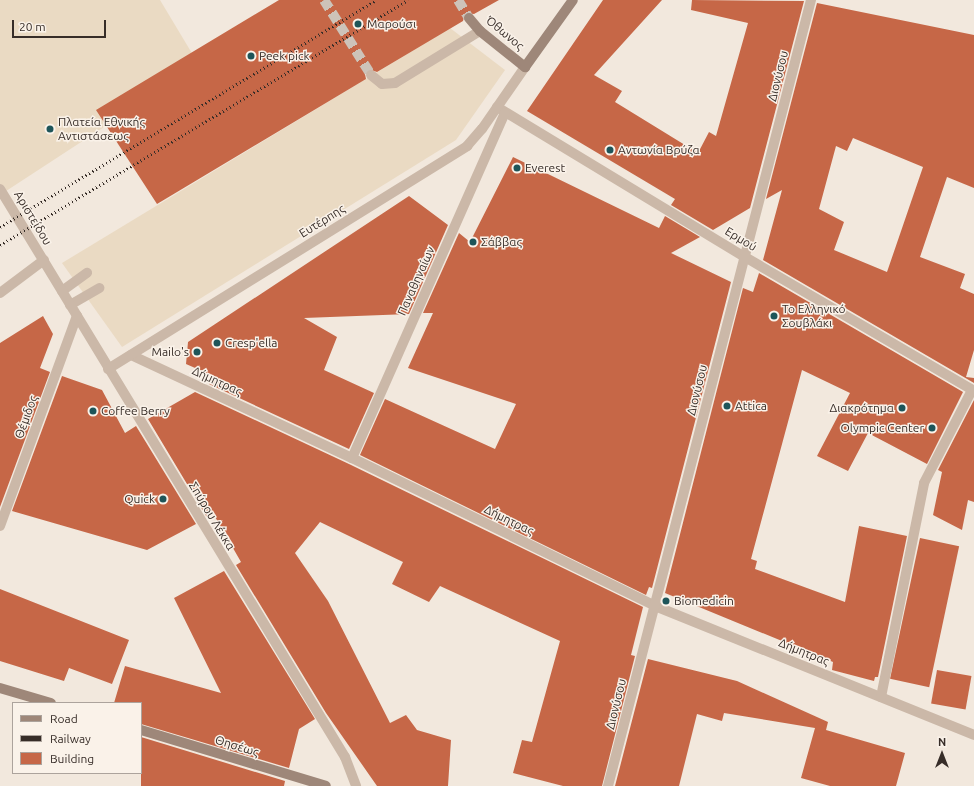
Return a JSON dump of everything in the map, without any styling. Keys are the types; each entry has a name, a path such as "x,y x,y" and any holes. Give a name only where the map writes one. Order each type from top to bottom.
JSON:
{"main road":[{"path":"525,67 573,0"},
{"name":"Όθωνος","path":"469,18 480,31 525,67"},
{"path":"0,688 48,702"},
{"name":"Θησέως","path":"142,730 326,786"}],"street":[{"name":"Διονύσου","path":"608,786 811,0"},
{"path":"371,75 382,84 395,83 480,31"},
{"name":"Ευτέρπης","path":"108,369 467,146 525,67"},
{"name":"Ερμού","path":"497,106 505,113 745,257 973,390"},
{"name":"Παναθηναίων","path":"352,458 505,113"},
{"name":"Αριστείδου","path":"0,189 44,260"},
{"path":"0,293 44,260"},
{"name":"Σπύρου Λέκκα","path":"44,260 108,369 345,758 356,786"},
{"path":"62,291 87,273"},
{"path":"70,305 99,288"},
{"name":"Θέμιδος","path":"0,526 77,316"},
{"name":"Δήμητρας","path":"131,355 352,458 654,606 974,735"},
{"path":"881,697 924,483 973,390"}],"shaded area":[{"name":"Πλατεία Εθνικής Αντιστάσεως","path":"0,0 160,0 199,65 0,195"},
{"path":"450,28 505,70 456,140 122,347 62,263"}],"building":[{"path":"279,0 499,0 474,14 465,13 463,21 377,72 368,69 365,74 366,79 157,204 96,110"},
{"path":"603,0 662,0 594,75 622,91 615,102 698,153 709,132 716,136 748,23 691,10 692,0 804,1 750,208 713,230 671,205 675,199 527,111"},
{"path":"817,3 974,35 974,188 947,177 920,257 965,274 960,288 974,294 974,350 966,377 974,378 974,383 763,260 782,190 766,199","holes":["853,138 923,167 887,272 834,250 844,222 819,209 836,146 847,151"]},
{"path":"513,157 659,228 665,216 700,237 671,253 731,282 652,588 649,587 646,595 360,455 385,399 495,449 516,404 408,368 433,313 423,313 459,233 470,242"},
{"path":"409,196 448,225 409,314 304,318 337,337 324,370 374,393 349,449 209,384 218,378 186,364 188,342"},
{"path":"759,273 963,392 927,464 868,433 848,471 817,456 850,393 802,370 751,559 757,561 755,569 845,602 859,526 907,536 878,677 875,677 874,681 832,670 833,662 665,593 743,288 753,292"},
{"path":"43,316 53,334 40,368 50,372 0,507 0,343"},
{"path":"62,376 102,390 125,433 136,426 196,524 147,550 12,511"},
{"path":"195,392 349,464 643,607 631,655 635,656 602,786 563,786 513,773 522,740 532,742 560,641 440,586 429,602 392,584 403,562 320,522 295,553 328,601 390,723 406,715 417,730 451,740 448,786 377,786 326,713 236,565 241,562 214,515 208,519 148,419"},
{"path":"974,400 974,502 968,500 962,530 933,515 942,472 938,470"},
{"path":"920,538 959,546 929,687 890,679"},
{"path":"224,571 315,719 299,729 289,768 142,724 142,702 114,702 125,666 221,693 174,598"},
{"path":"0,589 129,640 112,684 69,668 64,681 0,661"},
{"path":"648,659 737,681 828,722 826,730 905,753 896,786 830,786 801,778 815,728 724,713 722,721 697,714 679,786 615,786"},
{"path":"937,670 971,676 966,710 931,703"},
{"path":"142,737 285,781 284,786 141,786"}],"tunnel":[{"path":"324,0 371,75"},
{"path":"458,0 469,18"}],"railway":[{"path":"0,227 376,0"},
{"path":"0,245 408,0"}],"place":[{"name":"Μαρούσι","path":"358,24"},
{"name":"Peek pick","path":"251,56"},
{"name":"Πλατεία Εθνικής Αντιστάσεως","path":"50,129"},
{"name":"Αντωνία Βρύζα","path":"610,150"},
{"name":"Everest","path":"517,168"},
{"name":"Σάββας","path":"473,242"},
{"name":"Το Ελληνικό Σουβλάκι","path":"774,316"},
{"name":"Cresp'ella","path":"217,343"},
{"name":"Mailo's","path":"197,352"},
{"name":"Attica","path":"727,406"},
{"name":"Διακρότημα","path":"902,408"},
{"name":"Coffee Berry","path":"93,411"},
{"name":"Olympic Center","path":"932,428"},
{"name":"Quick","path":"163,499"},
{"name":"Biomedicin","path":"666,601"}]}
